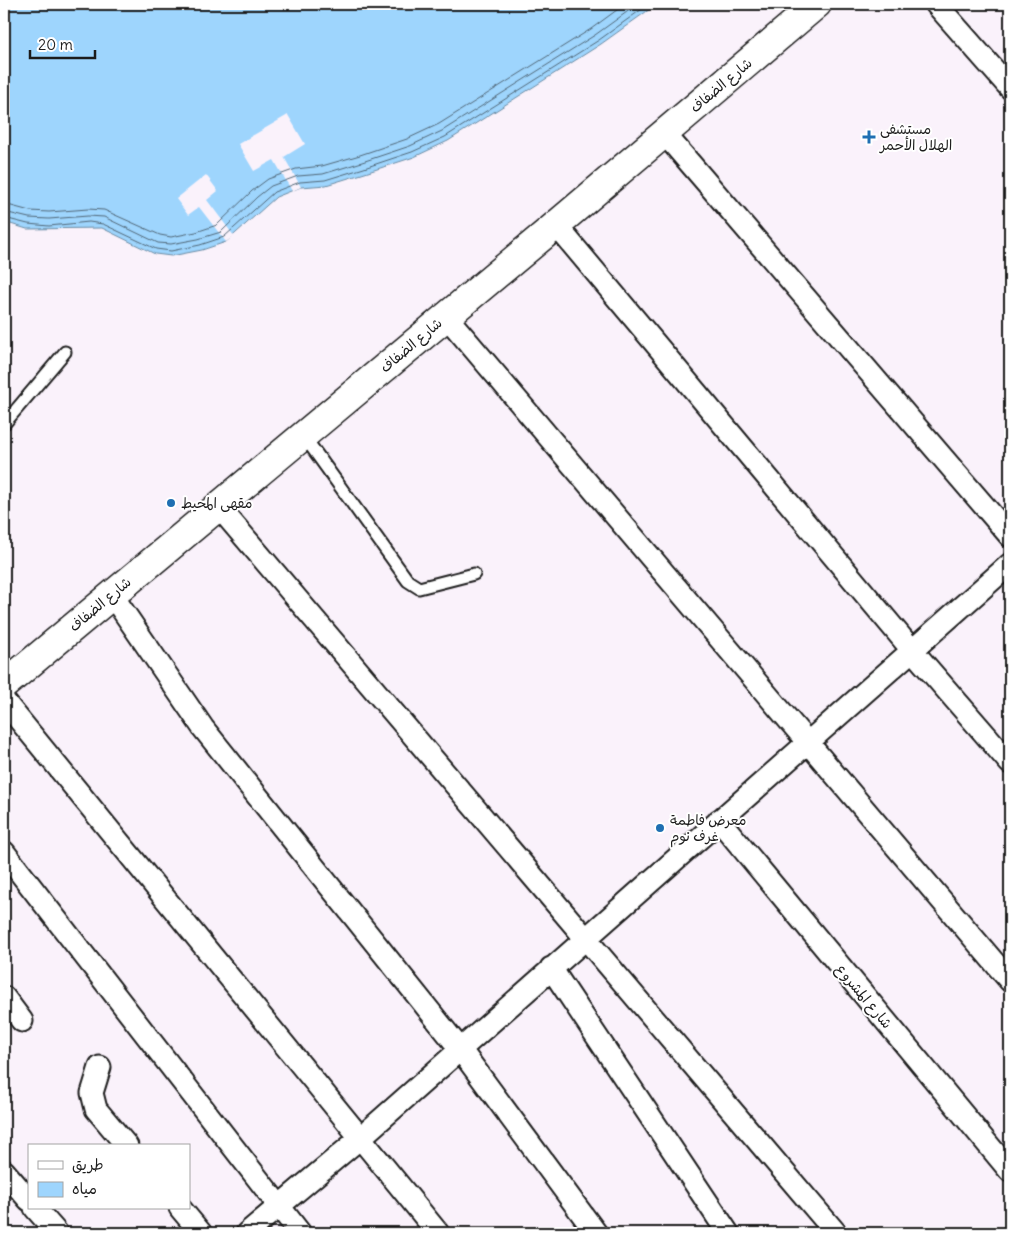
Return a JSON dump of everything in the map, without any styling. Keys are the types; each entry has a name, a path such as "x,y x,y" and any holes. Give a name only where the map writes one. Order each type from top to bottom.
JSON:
{"street":[{"name":"شارع الضفاف","path":"4,684 556,225 817,4"},
{"path":"936,4 1010,88"},
{"path":"664,134 1010,536"},
{"path":"556,225 912,650 1010,763"},
{"path":"446,316 1010,981"},
{"path":"218,506 836,1233"},
{"path":"247,1233 359,1139 585,937 1010,564"},
{"path":"112,595 203,728 460,1048 596,1233"},
{"path":"4,702 359,1139 438,1233"},
{"name":"شارع المشروع","path":"719,820 1010,1171"},
{"path":"4,852 300,1233"},
{"path":"551,968 728,1233"},
{"path":"4,997 22,1021"},
{"path":"100,1067 92,1093 96,1109 125,1144"},
{"path":"4,1171 28,1199"},
{"path":"37,1210 57,1233"},
{"path":"182,1210 201,1233"}],"lane":[{"path":"4,424 65,352"},
{"path":"303,435 408,581 419,588 474,574"}],"water":[{"path":"4,4 657,4 601,44 448,141 414,157 365,173 326,185 301,187 276,197 226,242 202,250 171,256 155,254 102,228 27,229 4,222"}],"pier":[{"path":"288,115 305,144 284,157 301,187 292,191 274,160 254,171 238,144"},
{"path":"206,175 218,191 207,200 234,236 226,242 199,207 188,215 176,199"}],"place":[{"name":"مستشفى الهلال الأحمر","path":"869,137"},
{"name":"مقهى المحيط","path":"171,503"},
{"name":"معرض فاطمة غرف نوم","path":"660,828"}]}
